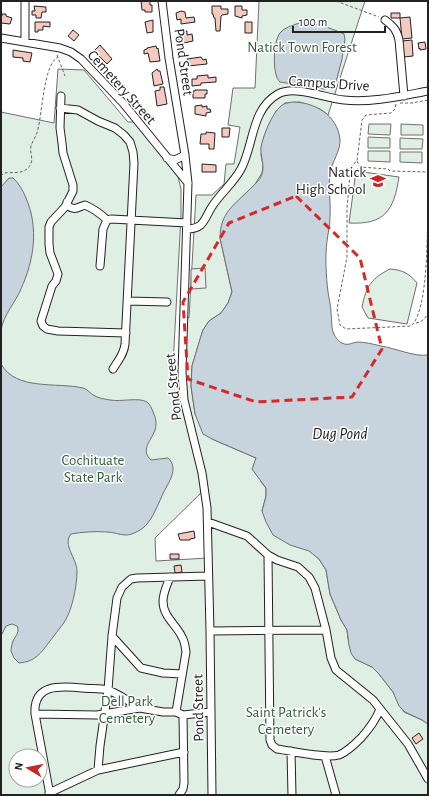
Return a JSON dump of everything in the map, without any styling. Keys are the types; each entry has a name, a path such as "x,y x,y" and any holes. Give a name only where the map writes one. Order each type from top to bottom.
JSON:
{"street":[{"path":"25,41 26,1"},
{"name":"Pond Street","path":"162,1 188,183 182,372 184,400 202,473 208,522 212,795"},
{"path":"385,20 392,25 397,32 399,40 404,96"},
{"name":"Cemetery Street","path":"1,38 54,46 71,52 81,59 93,70 123,104 188,183"},
{"name":"Campus Drive","path":"187,226 196,228 203,223 215,202 237,175 244,162 258,118 267,104 278,94 299,91 353,101 404,96 428,91"},
{"path":"61,96 60,108 63,153 73,185 73,191 61,212 51,222 49,227 50,253 58,274 56,281 52,286 41,321 43,326 47,329 58,331 126,333"},
{"path":"60,108 78,110 115,128 130,142 133,152 134,163 125,351 112,369"},
{"path":"167,158 175,160 185,155"},
{"path":"67,202 68,206 77,209 85,205 98,212 107,220 131,220 187,226"},
{"path":"100,266 103,229 107,220"},
{"path":"128,301 167,302"},
{"path":"208,522 242,533 268,555 277,560 298,567 309,577 315,588 326,630 331,658 336,670 368,695 380,709 408,744 428,779"},
{"path":"268,555 271,743 274,747 291,751 325,756 339,755 351,747 366,732 377,717 380,709"},
{"path":"98,770 117,598 122,588 137,578 208,576"},
{"path":"170,577 164,594 164,608 166,615 182,636 186,652 182,674 180,714 184,752 184,783 183,790 179,795"},
{"path":"210,631 326,630"},
{"path":"112,636 142,668 163,673 182,674"},
{"path":"140,708 108,690 53,687 41,693 36,702 36,714 49,794 98,770 184,752"},
{"path":"36,714 103,714 140,708 180,714 211,712"},
{"path":"291,751 292,795"},
{"path":"325,756 336,795"}],"path":[{"path":"336,1 385,20"},
{"path":"54,46 65,76"},
{"path":"1,176 4,173 23,172 29,168 32,162 30,148 38,129 46,81 53,61 56,57 58,57"},
{"path":"360,167 357,161 362,120 366,115 391,113 394,111 396,104 428,100"},
{"path":"357,161 352,165 350,174 347,208 347,258 337,309 340,325 346,329 411,326 427,318 428,313"},
{"path":"350,174 360,167 388,169 390,171 428,172"},
{"path":"415,323 422,300 426,275 428,202"},
{"path":"427,256 428,261"}],"highlighted area":[{"path":"296,196 360,258 382,349 352,397 256,402 188,379 183,302 229,223"}],"green space":[{"path":"259,1 365,1 328,115 320,109 300,102 285,103 276,111 264,137 261,155 263,165 262,173 255,184 230,209 220,238 232,292 228,303 221,313 209,321 203,330 192,366 191,386 195,414 212,439 256,458 261,482 266,488 266,496 262,511 319,559 326,570 330,594 347,630 348,639 355,659 372,667 379,674 393,692 404,712 428,724 428,795 1,795 1,112 54,123 58,69 84,70 128,122 135,122 178,177 181,189 181,216 172,385 183,387 183,318 189,318 196,195 212,195 224,184 226,164 234,164 240,127 228,125 233,88 255,88","holes":["204,490 208,558 156,561 155,538"]},
{"path":"369,124 391,124 390,135 368,134"},
{"path":"401,124 423,125 423,135 401,135"},
{"path":"368,137 390,138 390,148 368,148"},
{"path":"400,138 423,139 422,149 400,149"},
{"path":"368,151 390,151 390,162 368,161"},
{"path":"400,152 422,152 422,163 400,162"},
{"path":"356,171 399,177 394,198 386,213 371,221 349,223"},
{"path":"390,269 405,273 417,283 407,324 368,318 362,307 368,288 374,279"}],"shaded area":[{"path":"205,268 206,288 191,289 191,269"}],"water":[{"path":"299,23 322,26 344,34 345,39 342,59 336,82 332,87 324,89 280,82 277,78 274,58 278,37 284,29"},
{"name":"Dug Pond","path":"292,102 309,104 324,112 334,123 340,139 339,148 330,174 330,220 326,253 327,286 333,332 338,341 344,344 357,342 366,343 411,354 428,355 428,724 405,712 399,706 393,692 379,674 372,667 355,659 351,653 347,630 330,594 326,570 319,559 309,551 290,545 273,535 262,511 266,496 266,488 252,469 256,458 203,434 195,414 191,386 192,366 200,339 203,330 209,321 221,313 228,303 232,292 220,238 222,222 233,205 260,178 263,167 261,147 271,119 283,104"},
{"path":"9,178 13,178 17,182 26,198 33,221 34,232 32,255 29,267 19,294 2,324 1,330 1,187"},
{"path":"1,364 8,373 27,382 83,388 95,396 110,400 139,400 147,402 155,416 156,423 155,430 147,445 146,453 151,460 168,458 171,461 173,468 171,479 153,515 147,524 140,530 126,535 109,532 84,532 71,534 68,542 77,571 75,591 69,613 61,626 37,656 29,661 19,663 14,658 11,651 13,641 18,632 17,626 12,624 6,626 1,636"}],"building":[{"path":"141,1 150,1 150,5 152,5 152,12 145,12 145,10 142,10"},
{"path":"34,6 46,7 46,12 42,12 41,18 36,18 36,15 32,15 32,11 35,11"},
{"path":"212,6 221,6 221,9 228,9 228,14 221,16 220,31 216,31 215,18 212,14"},
{"path":"235,6 242,6 242,10 247,10 247,15 242,16 242,18 235,16"},
{"path":"181,11 185,12 186,18 194,17 195,22 181,24 181,19 177,20 176,13"},
{"path":"391,13 400,13 400,18 391,18"},
{"path":"2,14 6,14 6,16 12,18 10,24 1,23"},
{"path":"410,17 412,38 402,39 400,18"},
{"path":"153,20 153,32 147,33 145,22"},
{"path":"35,22 50,22 50,27 43,26 43,30 38,30 38,32 35,32"},
{"path":"245,22 252,22 252,33 245,33"},
{"path":"73,30 79,35 74,41 68,36"},
{"path":"187,31 187,35 192,34 193,41 179,44 178,32"},
{"path":"412,40 413,56 404,57 402,41"},
{"path":"425,42 426,49 420,50 418,43"},
{"path":"100,45 112,59 107,64 94,51"},
{"path":"156,46 157,49 158,48 160,61 150,62 148,53 144,54 144,50"},
{"path":"13,50 32,53 30,62 23,61 23,58 13,57"},
{"path":"201,57 203,60 206,59 207,64 188,66 187,59"},
{"path":"157,69 160,71 163,84 154,86 152,73"},
{"path":"208,75 208,78 216,77 216,82 201,83 201,85 192,86 192,79 197,79 197,76"},
{"path":"160,87 164,87 167,104 157,106 155,91 160,90"},
{"path":"207,90 205,98 193,98 193,91"},
{"path":"202,105 202,107 207,106 207,109 210,109 211,112 206,113 206,116 195,114 195,106"},
{"path":"222,128 230,128 229,137 222,137"},
{"path":"206,132 215,133 214,149 209,149 209,144 200,144 201,134 206,134"},
{"path":"202,164 216,165 216,172 202,172"},
{"path":"194,531 195,538 190,540 180,540 178,534"},
{"path":"170,554 179,554 179,559 170,559"},
{"path":"181,565 182,572 175,573 174,566"},
{"path":"419,733 423,739 416,744 412,738"}],"place":[{"name":"Natick High School","path":"378,181"}],"park label":[{"name":"Natick Town Forest","path":"302,47"},
{"name":"Cochituate State Park","path":"93,468"},
{"name":"Dell Park Cemetery","path":"127,710"},
{"name":"Saint Patrick's Cemetery","path":"286,720"}]}
